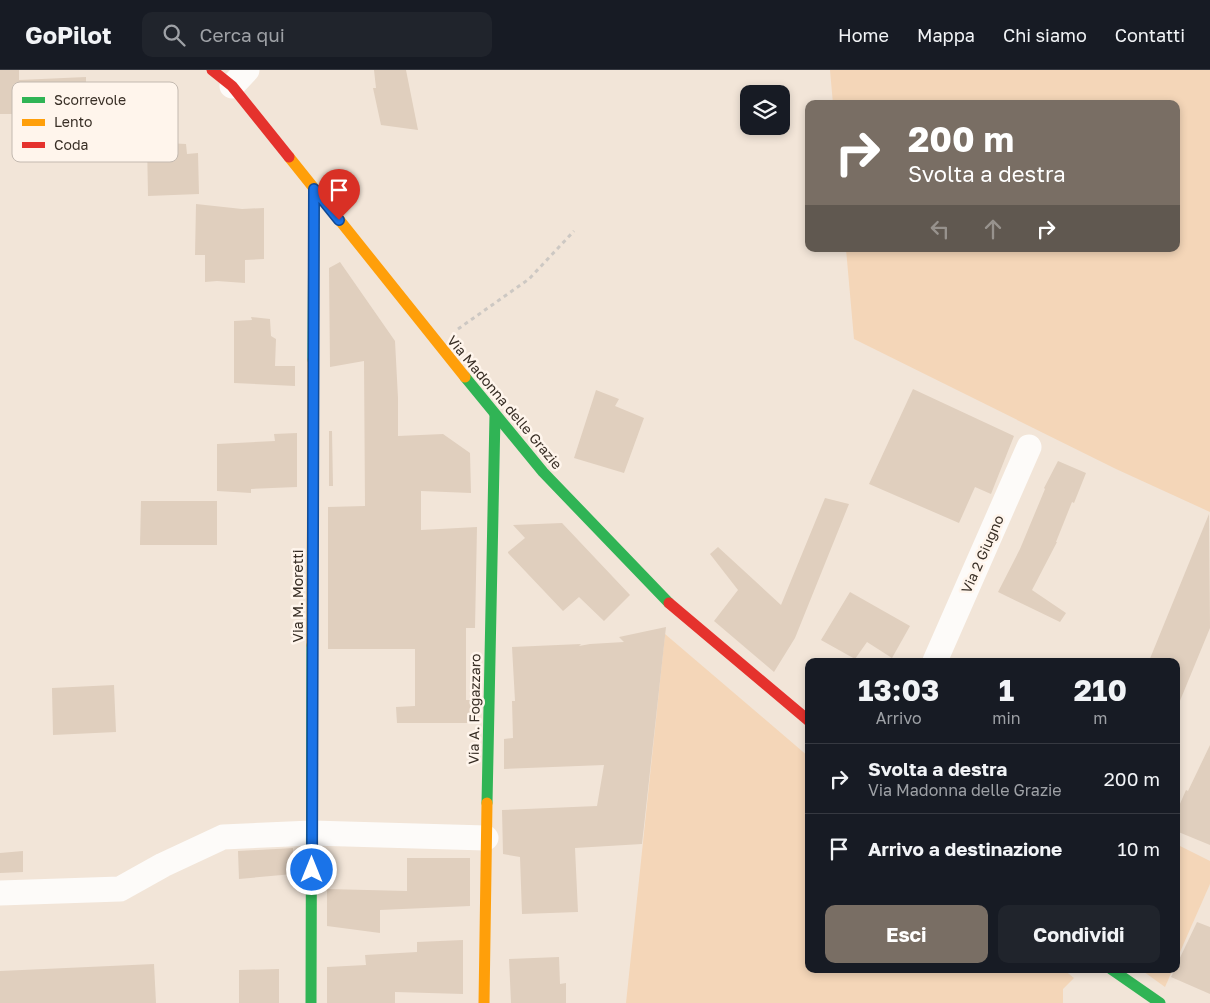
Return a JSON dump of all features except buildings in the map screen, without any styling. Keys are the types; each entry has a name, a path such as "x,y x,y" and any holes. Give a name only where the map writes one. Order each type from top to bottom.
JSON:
{"street":[{"name":"Via Madonna delle Grazie","path":"212,70 240,78 314,189 543,472 671,605 805,718"},
{"name":"Via M. Moretti","path":"311,1003 314,189"},
{"name":"Via A. Fogazzaro","path":"484,1003 495,415"},
{"name":"Via 2 Giugno","path":"935,658 1029,447"},
{"path":"0,893 120,889 163,864 223,836 312,833 486,838"},
{"path":"1117,973 1160,1003"}],"path":[{"path":"437,343 529,279 574,231"}],"shaded area":[{"path":"830,70 1210,70 1210,512 1116,469 854,339 846,252 1180,252 1180,100 833,100"},
{"path":"665,634 805,754 805,973 1068,973 1074,978 1063,989 1063,1003 626,1003"},
{"path":"1180,846 1210,861 1210,884 1180,952"},
{"path":"1146,973 1171,973 1165,987"}],"traffic: fast":[{"path":"313,360 314,189"},
{"path":"465,377 543,472 669,603"},
{"path":"487,803 495,415"},
{"path":"311,1003 312,645"},
{"path":"1117,973 1160,1003"}],"traffic: slow":[{"path":"289,157 465,377"},
{"path":"312,645 313,360"},
{"path":"484,1003 487,803"}],"traffic: jam":[{"path":"212,70 232,86 289,157"},
{"path":"669,603 805,718"}],"route":[{"path":"312,870 314,189 339,220"}]}
